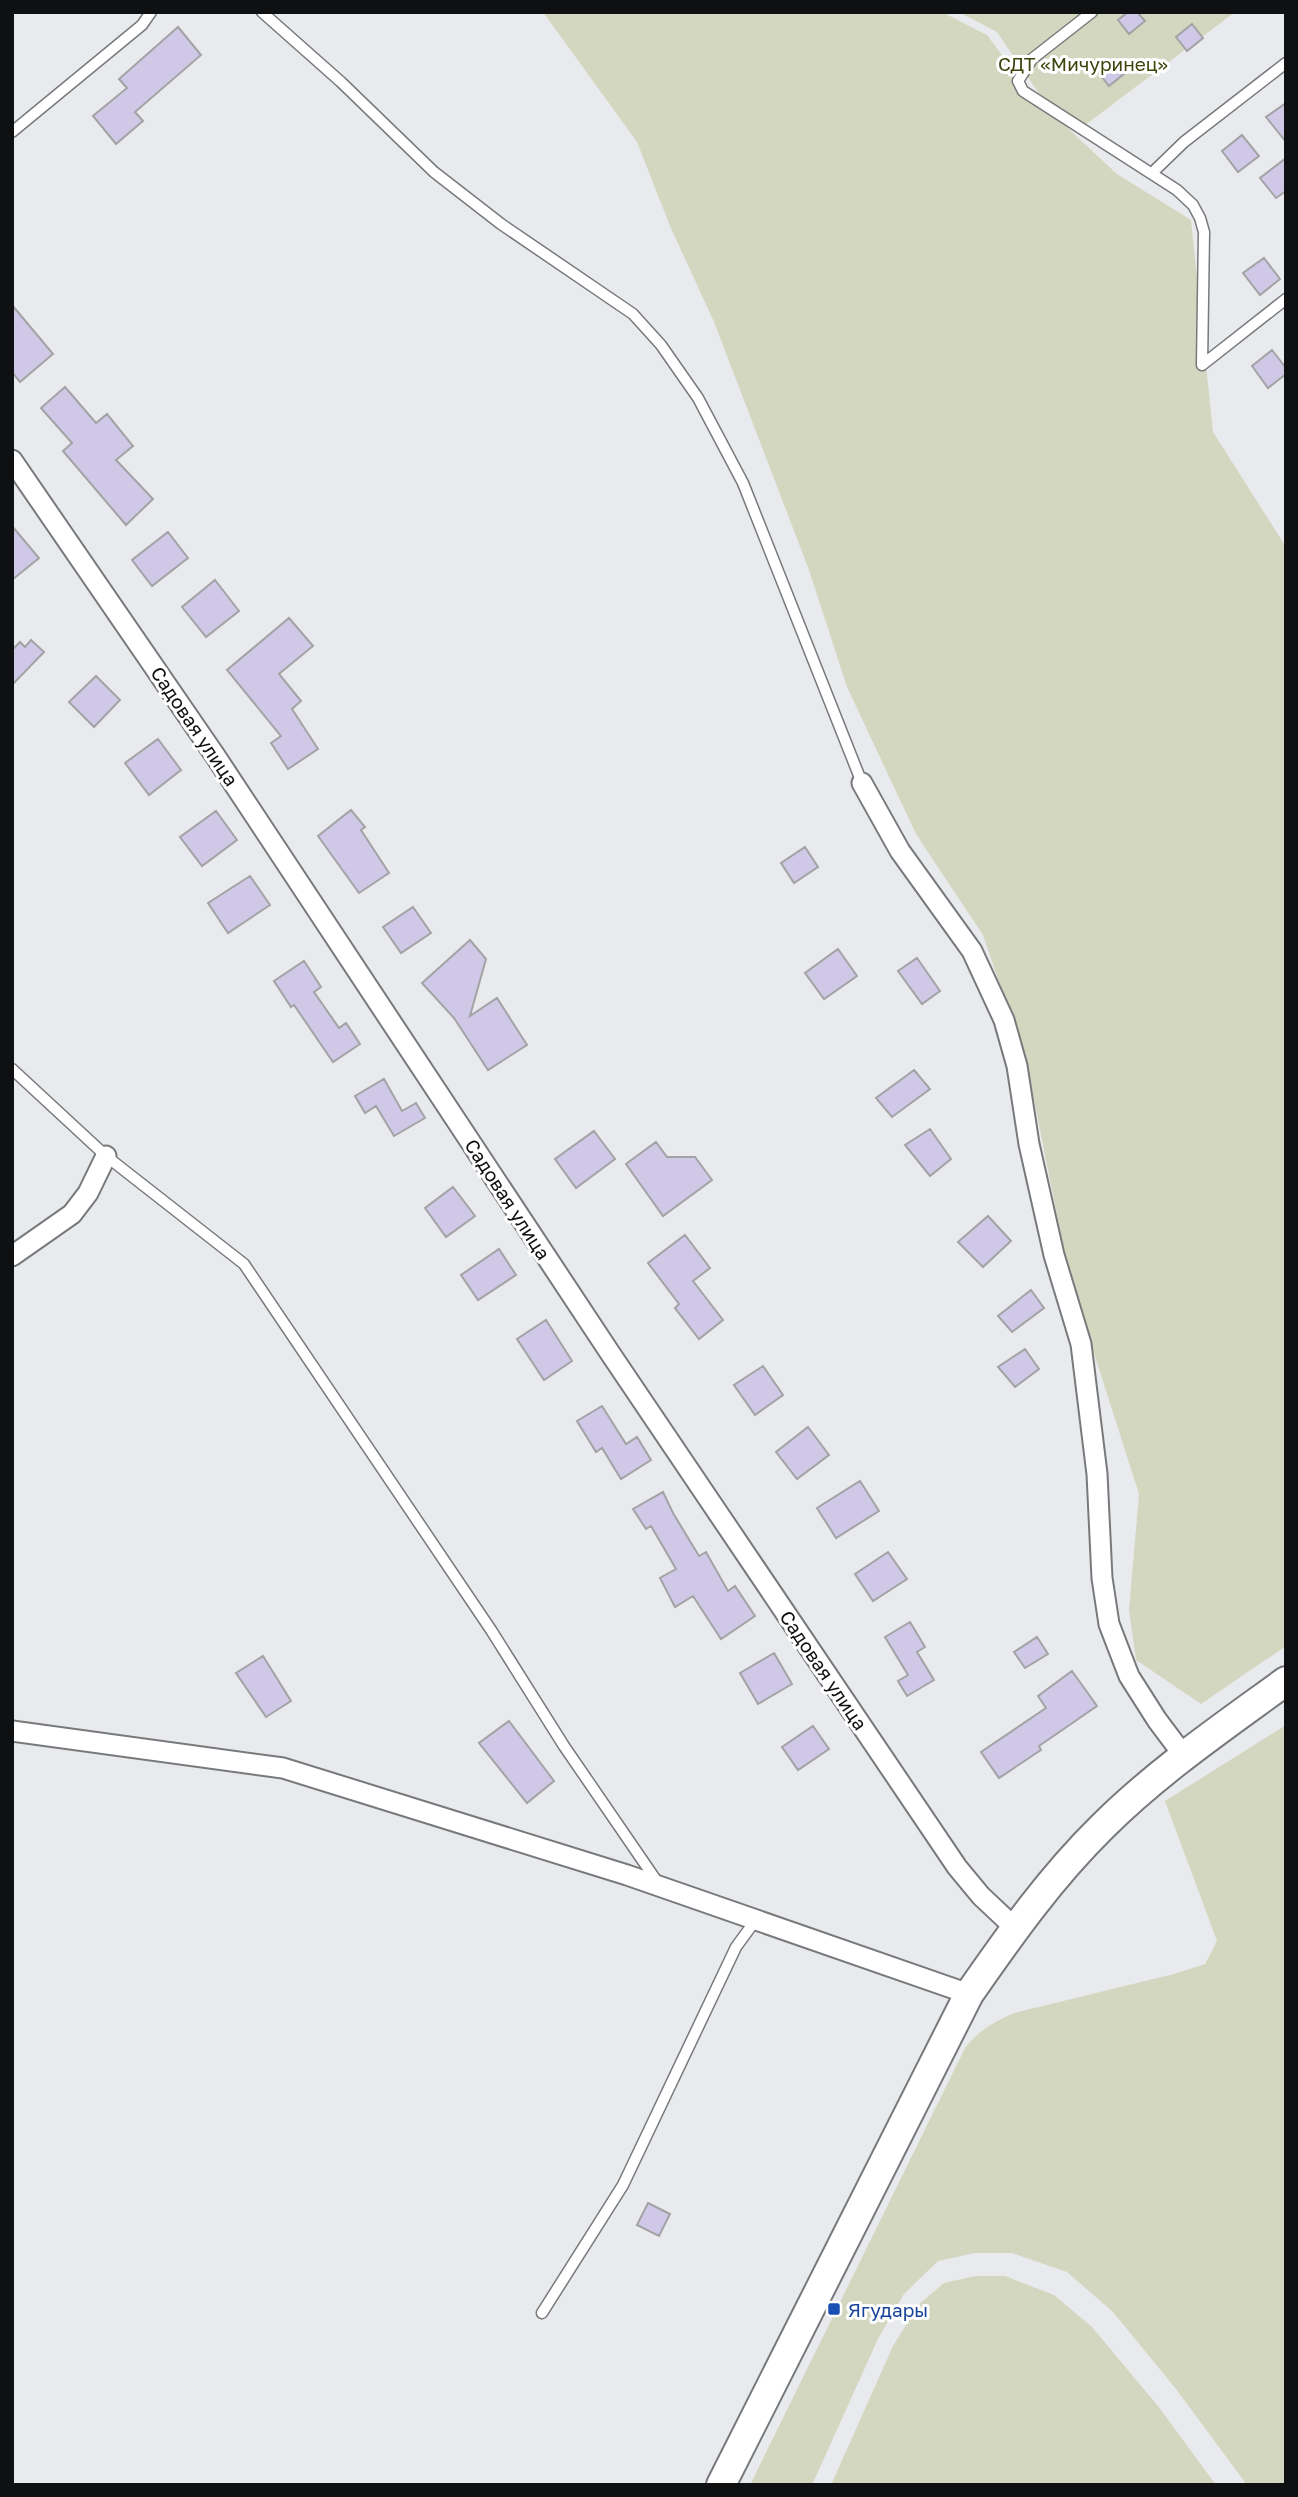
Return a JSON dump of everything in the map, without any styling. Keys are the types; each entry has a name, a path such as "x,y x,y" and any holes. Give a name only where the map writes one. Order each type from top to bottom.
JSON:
{"street":[{"name":"Садовая улица","path":"12,460 216,757 610,1353 957,1867 981,1896 1015,1928"},
{"path":"862,783 900,851 972,951 1004,1020 1017,1066 1029,1144 1054,1255 1081,1344 1097,1474 1102,1578 1109,1624 1129,1676 1184,1756"},
{"path":"12,1256 72,1214 88,1193 106,1156"},
{"path":"721,2485 969,1994 1015,1928 1056,1875 1102,1826 1184,1756 1286,1681"},
{"path":"12,1731 283,1768 614,1871 969,1994"}],"lane":[{"path":"12,132 142,25 151,12"},
{"path":"262,12 341,82 434,172 501,224 633,314 662,345 698,398 743,483 862,783"},
{"path":"1092,12 1032,59 1017,81 1023,91 1152,173 1193,205 1204,232 1202,365 1286,299"},
{"path":"1152,173 1184,142 1286,63"},
{"path":"12,1069 106,1156 244,1264 491,1630 564,1746 663,1889"},
{"path":"542,2312 623,2185 736,1947 755,1921"}],"green space":[{"path":"543,12 942,12 987,35 1030,93 1117,174 1191,220 1213,432 1286,547 1286,1646 1201,1704 1136,1660 1129,1610 1139,1494 1069,1275 1027,1065 983,935 916,834 847,687 809,570 714,322 670,226 637,142"},
{"name":"СДТ «Мичуринец»","path":"959,12 1235,12 1080,129 1038,92 997,32"},
{"path":"1286,1725 1286,2485 1247,2485 1176,2389 1113,2312 1067,2272 1012,2253 975,2253 938,2261 904,2294 878,2339 812,2485 750,2485 965,2048 987,2027 1014,2013 1205,1964 1217,1941 1165,1801"},
{"path":"975,2276 1005,2276 1054,2295 1092,2327 1158,2406 1216,2485 831,2485 893,2346 919,2304 944,2283"}],"building":[{"path":"1128,12 1137,12 1145,21 1129,34 1118,20"},
{"path":"1192,24 1203,38 1187,51 1176,37"},
{"path":"178,27 201,55 135,112 143,121 116,144 93,116 127,88 119,79"},
{"path":"1113,59 1125,73 1109,86 1098,72"},
{"path":"1286,103 1286,142 1266,117"},
{"path":"1242,135 1259,156 1238,172 1222,151"},
{"path":"1286,158 1286,191 1276,198 1260,178"},
{"path":"1264,258 1280,279 1260,295 1243,273"},
{"path":"12,305 53,354 20,382 12,372"},
{"path":"1272,350 1286,368 1286,374 1268,388 1252,366"},
{"path":"65,387 96,423 107,414 133,446 116,460 153,499 126,525 63,451 72,443 41,408"},
{"path":"12,526 39,558 12,580"},
{"path":"168,532 188,558 152,586 132,560"},
{"path":"215,580 239,611 206,637 182,607"},
{"path":"289,618 313,646 279,674 301,701 292,709 318,749 288,769 271,743 281,736 227,670"},
{"path":"31,640 44,652 12,685 12,650 20,642 25,647"},
{"path":"96,676 120,700 94,727 69,702"},
{"path":"158,739 181,770 149,795 125,763"},
{"path":"351,810 365,827 361,830 389,873 359,893 318,836"},
{"path":"216,811 237,840 202,866 180,837"},
{"path":"805,847 818,867 794,883 781,863"},
{"path":"250,876 270,905 228,933 208,903"},
{"path":"413,907 431,933 401,953 383,927"},
{"path":"470,940 486,959 470,1016 497,998 527,1045 488,1070 454,1018 422,983"},
{"path":"838,949 857,976 824,999 805,973"},
{"path":"917,958 940,991 922,1004 898,971"},
{"path":"304,961 321,987 314,992 339,1028 346,1023 360,1044 333,1062 274,981"},
{"path":"914,1070 930,1089 892,1117 876,1098"},
{"path":"384,1079 402,1111 416,1103 425,1118 394,1136 376,1106 365,1113 355,1096"},
{"path":"930,1129 951,1159 930,1176 905,1145"},
{"path":"594,1131 615,1159 576,1188 555,1159"},
{"path":"656,1142 667,1157 695,1157 712,1180 663,1216 626,1164"},
{"path":"453,1187 475,1216 446,1237 425,1208"},
{"path":"988,1216 1011,1241 983,1267 958,1242"},
{"path":"685,1235 710,1268 693,1281 723,1320 699,1339 675,1308 679,1304 648,1263"},
{"path":"499,1249 516,1275 478,1300 461,1275"},
{"path":"1031,1290 1044,1308 1012,1332 998,1316"},
{"path":"546,1320 572,1361 544,1380 517,1339"},
{"path":"1025,1349 1039,1369 1015,1387 998,1367"},
{"path":"763,1366 783,1395 755,1415 734,1385"},
{"path":"602,1406 626,1444 637,1437 651,1460 621,1479 602,1448 596,1452 577,1421"},
{"path":"808,1427 829,1455 797,1479 776,1452"},
{"path":"860,1481 879,1511 836,1538 817,1508"},
{"path":"663,1492 699,1556 706,1552 728,1591 735,1586 755,1616 721,1639 693,1596 675,1607 660,1578 676,1569 651,1526 646,1529 633,1509"},
{"path":"888,1552 907,1579 873,1601 855,1574"},
{"path":"910,1622 925,1647 917,1652 934,1680 907,1696 898,1681 908,1675 885,1637"},
{"path":"1037,1637 1048,1654 1025,1668 1014,1652"},
{"path":"774,1653 792,1684 758,1704 740,1673"},
{"path":"263,1656 291,1701 266,1717 236,1673"},
{"path":"1072,1671 1097,1706 1039,1746 1041,1750 999,1778 981,1752 1046,1708 1038,1696"},
{"path":"509,1721 554,1781 527,1803 479,1743"},
{"path":"813,1726 829,1749 798,1770 782,1747"},
{"path":"648,2203 670,2214 659,2236 637,2225"}],"place":[{"name":"Ягудары","path":"834,2309"}]}
